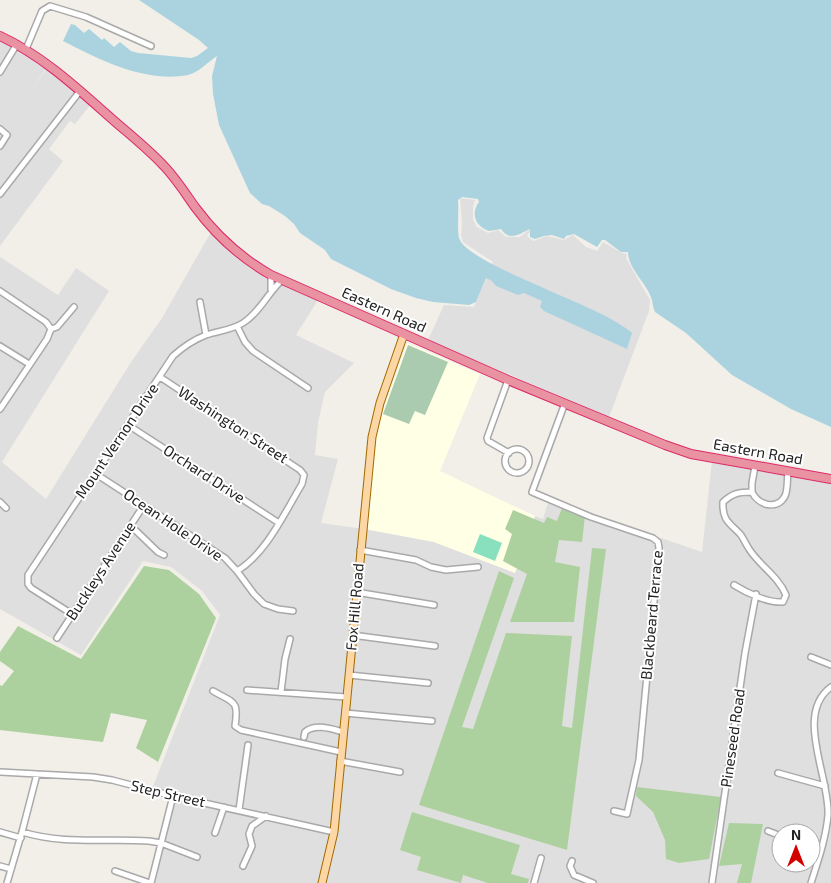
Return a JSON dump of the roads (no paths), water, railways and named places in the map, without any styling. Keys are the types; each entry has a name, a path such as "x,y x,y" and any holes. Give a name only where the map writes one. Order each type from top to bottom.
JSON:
{"highway":[{"name":"Eastern Road","path":"0,36 26,49 60,74 164,165 210,226 244,257 270,275 508,380 670,447 691,454 831,479"}],"main road":[{"name":"Fox Hill Road","path":"322,883 334,832 370,448 374,425 404,334"}],"street":[{"path":"26,49 42,11 50,6 86,17 151,46"},
{"path":"0,72 17,44"},
{"path":"0,194 80,91"},
{"path":"0,129 8,135 0,146"},
{"path":"270,275 271,290"},
{"name":"Mount Vernon Drive","path":"72,614 31,588 28,584 28,575 173,356 182,348 206,335 237,326 253,316 262,306 271,290 282,280"},
{"path":"0,291 46,322 51,329"},
{"path":"200,302 206,335"},
{"path":"0,409 51,329 57,326 74,307"},
{"path":"237,326 245,342 253,351 308,388"},
{"path":"0,346 29,364"},
{"name":"Washington Street","path":"160,377 300,470 304,475 302,484 279,522"},
{"path":"508,380 487,438 488,441 509,453"},
{"name":"Blackbeard Terrace","path":"565,403 532,492 591,517 653,538 658,542 639,760 628,814 614,811"},
{"name":"Orchard Drive","path":"128,425 279,522"},
{"path":"516,450 524,452 528,458 528,466 522,472 511,472 505,463 505,459 509,453 516,450"},
{"path":"528,466 540,469"},
{"path":"756,466 752,492 755,498 765,505 780,502 785,497 788,472"},
{"name":"Ocean Hole Drive","path":"96,474 214,550 237,571 264,604 278,609 293,611"},
{"path":"734,585 744,591 775,602 783,602 786,595 782,586 749,549 740,534 727,522 723,513 723,502 729,496 737,492 752,492"},
{"path":"0,502 6,508"},
{"name":"Buckleys Avenue","path":"57,638 144,505"},
{"path":"237,571 248,565 256,556 279,522"},
{"path":"131,526 158,552 164,555"},
{"path":"360,550 416,560 431,567 446,570 478,568"},
{"path":"356,592 434,605"},
{"name":"Pineseed Road","path":"712,883 745,653 756,594"},
{"path":"352,634 435,646"},
{"path":"281,692 285,659 290,639"},
{"path":"811,657 831,665"},
{"path":"348,675 428,683"},
{"path":"821,849 828,814 829,796 825,786 814,726 815,708 822,693 831,687"},
{"path":"247,690 346,697"},
{"path":"213,691 236,705 238,712 235,726 240,730 341,752"},
{"path":"345,713 432,721"},
{"path":"304,737 305,732 310,728 344,732"},
{"path":"239,810 248,745"},
{"path":"340,761 400,772"},
{"name":"Step Street","path":"0,772 92,777 112,780 334,832"},
{"path":"778,773 825,786"},
{"path":"7,883 22,835 37,774"},
{"path":"115,871 151,883 174,796"},
{"path":"215,833 224,807"},
{"path":"243,866 252,846 249,834 252,826 266,816"},
{"path":"0,832 57,840 139,840 161,843 197,857"},
{"path":"534,883 541,858"},
{"path":"572,861 570,866 574,875 593,883"},
{"path":"0,866 11,868"}],"water":[{"path":"139,0 831,0 831,427 791,409 732,375 686,333 655,312 650,294 634,270 628,252 621,252 605,240 602,240 597,247 574,234 566,236 564,239 552,235 535,239 530,237 530,229 515,236 504,233 501,229 489,231 484,229 476,219 475,211 479,202 478,199 462,197 458,200 459,238 468,249 510,273 617,322 632,333 627,349 544,311 540,307 542,301 524,293 518,295 496,286 486,278 476,302 469,305 433,302 391,289 331,259 325,250 300,233 285,216 262,204 250,193 219,125 213,94 212,76 217,56 192,74 172,77 156,76 139,73 107,62 63,41 71,24 84,33 89,29 114,47 120,42 131,51 138,53 191,58 208,48"}]}
